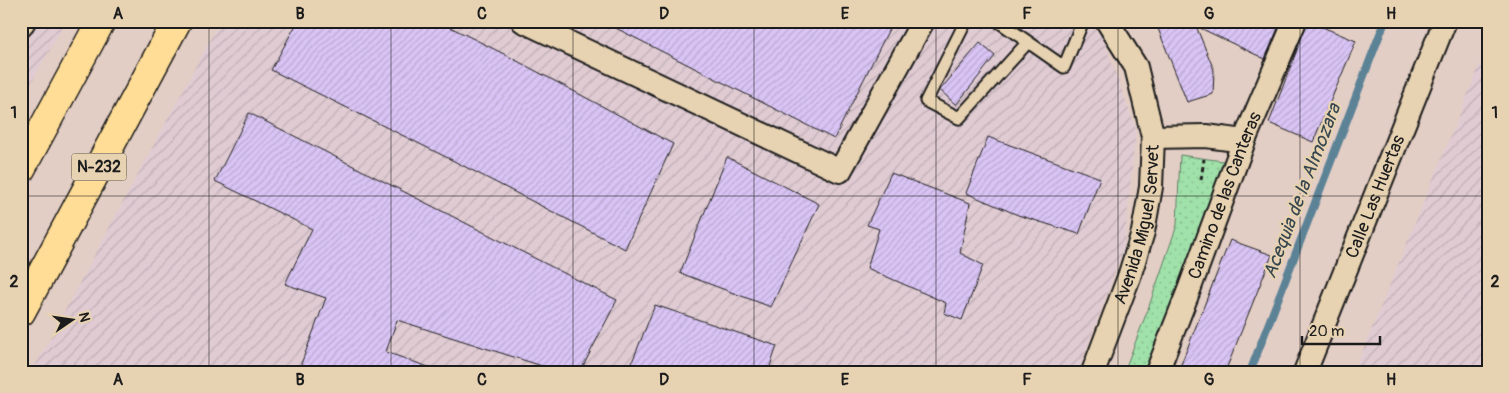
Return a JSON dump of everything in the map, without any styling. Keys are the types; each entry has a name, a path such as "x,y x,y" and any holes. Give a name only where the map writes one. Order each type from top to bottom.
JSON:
{"highway":[{"name":"N-232","path":"21,312 177,21"},
{"path":"21,169 93,26"}],"street":[{"path":"21,26 24,21"},
{"path":"524,21 840,171 923,21"},
{"name":"Avenida Miguel Servet","path":"1094,372 1129,277 1143,232 1151,187 1153,137 1136,67 1107,21"},
{"name":"Camino de las Canteras","path":"1157,372 1244,141 1295,21"},
{"name":"Calle Las Huertas","path":"1305,372 1445,21"},
{"path":"1153,137 1206,136 1244,141"}],"lane":[{"path":"966,21 926,101 959,118 1028,42"},
{"path":"998,21 1064,67 1083,21"}],"shaded area":[{"path":"21,21 66,21 21,101"},
{"path":"220,21 1083,21 1102,36 1136,129 1124,248 1078,372 32,372"},
{"path":"1488,45 1488,372 1354,372"}],"green space":[{"path":"1180,155 1230,162 1152,372 1124,372 1177,225"}],"building":[{"path":"298,21 438,21 673,144 625,249 271,70"},
{"path":"602,21 893,21 834,139"},
{"path":"1155,21 1281,21 1265,59 1196,26 1214,70 1213,94 1187,102"},
{"path":"1308,21 1356,41 1313,142 1269,123"},
{"path":"980,43 995,56 956,105 940,90"},
{"path":"249,113 617,300 580,372 561,372 397,320 386,352 434,369 433,372 298,372 326,298 285,284 312,229 215,181"},
{"path":"988,137 1100,178 1079,234 1018,215 966,193"},
{"path":"727,157 819,204 771,307 680,273"},
{"path":"891,173 970,203 960,253 983,265 962,320 944,313 946,303 867,268 879,229 867,225"},
{"path":"1230,240 1272,255 1225,372 1178,372"},
{"path":"655,305 777,346 768,372 628,372"}],"waterway":[{"name":"Acequia de la Almozara","path":"1250,372 1385,21"}]}
